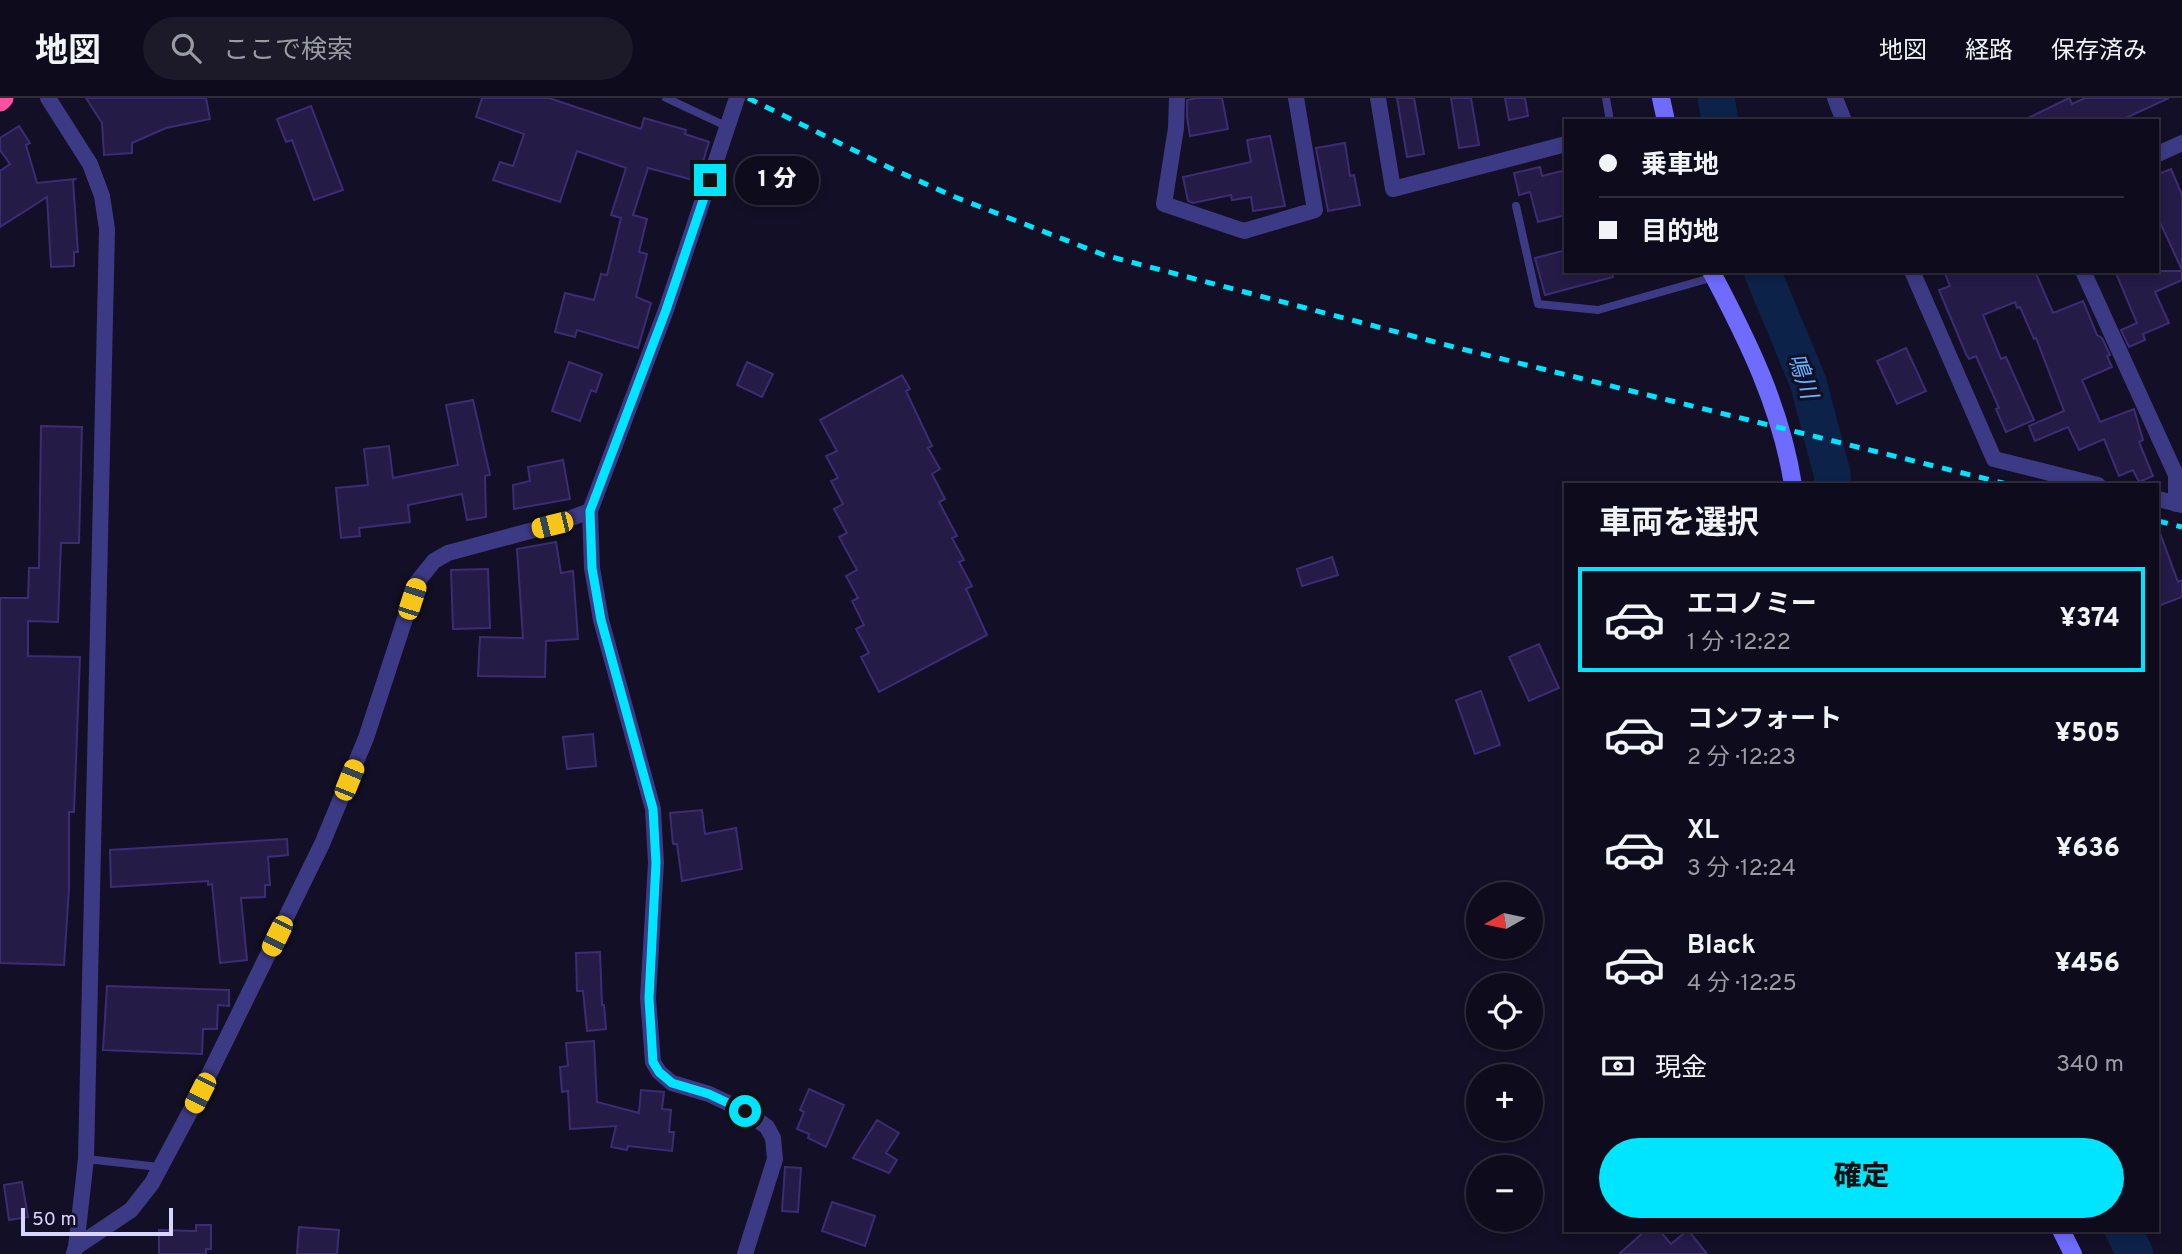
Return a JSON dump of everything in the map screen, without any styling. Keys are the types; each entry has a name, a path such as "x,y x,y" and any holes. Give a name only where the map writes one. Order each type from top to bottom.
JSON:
{"street":[{"path":"48,98 90,164 102,196 107,229 86,1159 75,1251"},
{"path":"737,98 666,310 590,511 592,568 601,620 653,809 656,863 649,998 653,1062 659,1072 672,1083 709,1094 745,1111 767,1127 773,1138 775,1158 745,1254"},
{"path":"1177,98 1176,128 1164,204 1244,231 1315,210 1296,98"},
{"path":"1378,98 1393,189 1564,145"},
{"path":"1661,98 1664,119"},
{"path":"1835,98 1843,119"},
{"path":"2159,154 2182,143"},
{"path":"1913,273 1994,459 2090,483"},
{"path":"2084,273 2176,475 2179,504 2159,499"},
{"path":"1712,274 1745,335 1771,399 1793,483"},
{"path":"75,1251 131,1210 162,1168 322,844 366,738 418,582 434,561 448,553 552,525 590,511"},
{"path":"2062,1232 2073,1254"}],"lane":[{"path":"666,98 728,127"},
{"path":"1606,98 1610,119"},
{"path":"1516,206 1538,304 1598,310 1712,274"},
{"path":"86,1159 162,1168"}],"building":[{"path":"86,98 206,98 210,119 166,128 132,143 132,153 104,155 102,123"},
{"path":"482,98 549,98 641,129 644,118 686,130 685,134 709,142 697,181 648,168 633,215 647,219 639,252 647,254 636,297 651,303 638,348 577,330 575,337 555,332 565,293 594,300 601,274 607,275 621,218 611,215 626,168 577,151 560,202 493,180 500,162 513,166 524,134 476,117"},
{"path":"1222,98 1228,129 1190,136 1187,100"},
{"path":"1397,98 1414,98 1424,154 1407,157"},
{"path":"1451,98 1471,98 1479,145 1459,148"},
{"path":"1505,98 1525,98 1528,116 1509,120"},
{"path":"2069,98 2072,104 2085,98 2169,98 2123,119 2026,119"},
{"path":"311,106 343,190 314,200 292,140 286,142 277,119"},
{"path":"19,126 30,143 26,145 37,183 75,179 78,252 74,252 74,266 51,267 47,197 0,227 0,171 10,164 0,150 0,138"},
{"path":"1270,136 1285,206 1253,211 1251,197 1232,200 1231,195 1193,203 1188,201 1183,177 1251,162 1247,140"},
{"path":"1345,143 1350,176 1354,175 1360,205 1328,211 1316,148"},
{"path":"1540,167 1542,176 1564,170 1564,216 1538,222 1530,192 1519,195 1514,173"},
{"path":"2171,169 2182,195 2182,270 2159,220 2159,174"},
{"path":"1564,251 1564,273 1612,273 1613,277 1545,295 1535,258"},
{"path":"2182,271 2182,280 2155,292 2169,323 2143,334 2145,340 2129,347 2121,330 2137,323 2116,273"},
{"path":"1945,273 2036,273 2053,313 2083,301 2097,335 2102,338 2110,355 2107,356 2112,367 2082,380 2100,422 2134,409 2143,440 2139,442 2153,476 2139,482 2133,470 2119,476 2104,439 2079,450 2068,427 2035,441 2029,426 2064,411 2036,338 2034,339 2020,307 2017,308 2015,302 1983,315 2001,359 2006,357 2034,420 2006,432 1996,409 1999,408 1976,356 1969,359 1966,354 1939,290 1950,286"},
{"path":"1906,348 1926,391 1897,404 1877,361"},
{"path":"569,362 602,374 596,392 591,390 580,421 552,411"},
{"path":"747,362 773,374 762,397 737,385"},
{"path":"902,375 910,389 906,391 932,446 928,448 940,469 932,474 945,499 939,502 957,536 952,538 964,560 959,562 972,586 966,589 987,635 879,692 861,657 869,653 856,629 864,625 852,601 858,598 846,576 857,570 839,537 847,533 834,509 843,504 831,481 838,478 826,456 837,451 820,420"},
{"path":"473,400 490,475 485,476 486,517 467,520 462,494 408,505 410,522 359,528 360,536 341,538 336,488 368,485 364,449 389,446 393,478 458,465 446,405"},
{"path":"41,426 82,427 79,543 61,543 58,622 28,621 28,656 80,657 74,812 69,812 69,888 64,965 0,963 0,598 28,598 29,568 39,568"},
{"path":"563,460 570,499 514,509 513,485 530,481 528,467"},
{"path":"2159,533 2178,582 2182,580 2182,597 2159,606"},
{"path":"556,542 561,573 573,571 578,639 546,641 545,677 478,676 480,637 523,638 517,549"},
{"path":"1332,557 1338,575 1302,586 1297,569"},
{"path":"488,569 490,628 453,629 451,570"},
{"path":"1539,644 1559,688 1529,701 1509,657"},
{"path":"1481,691 1500,745 1475,754 1456,700"},
{"path":"593,734 596,766 567,769 563,737"},
{"path":"702,810 705,834 736,828 742,869 682,881 677,844 673,844 670,813"},
{"path":"287,839 288,855 268,857 270,885 265,885 265,897 241,898 247,960 220,963 212,884 208,885 208,881 111,887 110,850"},
{"path":"600,952 602,1005 606,1029 587,1031 583,991 577,991 576,953"},
{"path":"107,986 229,990 229,1006 218,1005 217,1029 203,1029 202,1054 103,1050"},
{"path":"594,1041 597,1102 639,1113 641,1090 664,1092 662,1109 671,1110 669,1132 674,1132 672,1151 628,1146 627,1150 611,1147 616,1126 570,1129 568,1091 562,1092 560,1067 568,1066 566,1043"},
{"path":"809,1089 844,1105 826,1147 797,1129 804,1112 800,1110"},
{"path":"877,1120 899,1133 886,1153 897,1160 889,1173 853,1158"},
{"path":"785,1167 801,1168 798,1212 782,1211"},
{"path":"22,1182 28,1217 9,1220 4,1185"},
{"path":"832,1202 875,1216 865,1246 822,1231"},
{"path":"196,1225 211,1225 211,1249 206,1249 206,1254 159,1254 159,1230 196,1231"},
{"path":"299,1227 339,1230 337,1254 297,1254"},
{"path":"1644,1232 1661,1232 1671,1244 1686,1232 1690,1232 1707,1254 1619,1254"}],"waterway":[{"name":"鳴川","path":"1716,98 1720,119"},
{"name":"鳴川","path":"1763,273 1808,382 1833,483"},
{"name":"鳴川","path":"2124,1232 2135,1254"}],"railway":[{"path":"748,98 955,197 1104,255 1458,348 2003,483"},
{"path":"2159,521 2182,527"}],"route":[{"path":"710,180 666,310 590,511 590,541 601,620 653,809 656,863 649,998 653,1062 659,1072 672,1083 709,1094 745,1111"}]}
